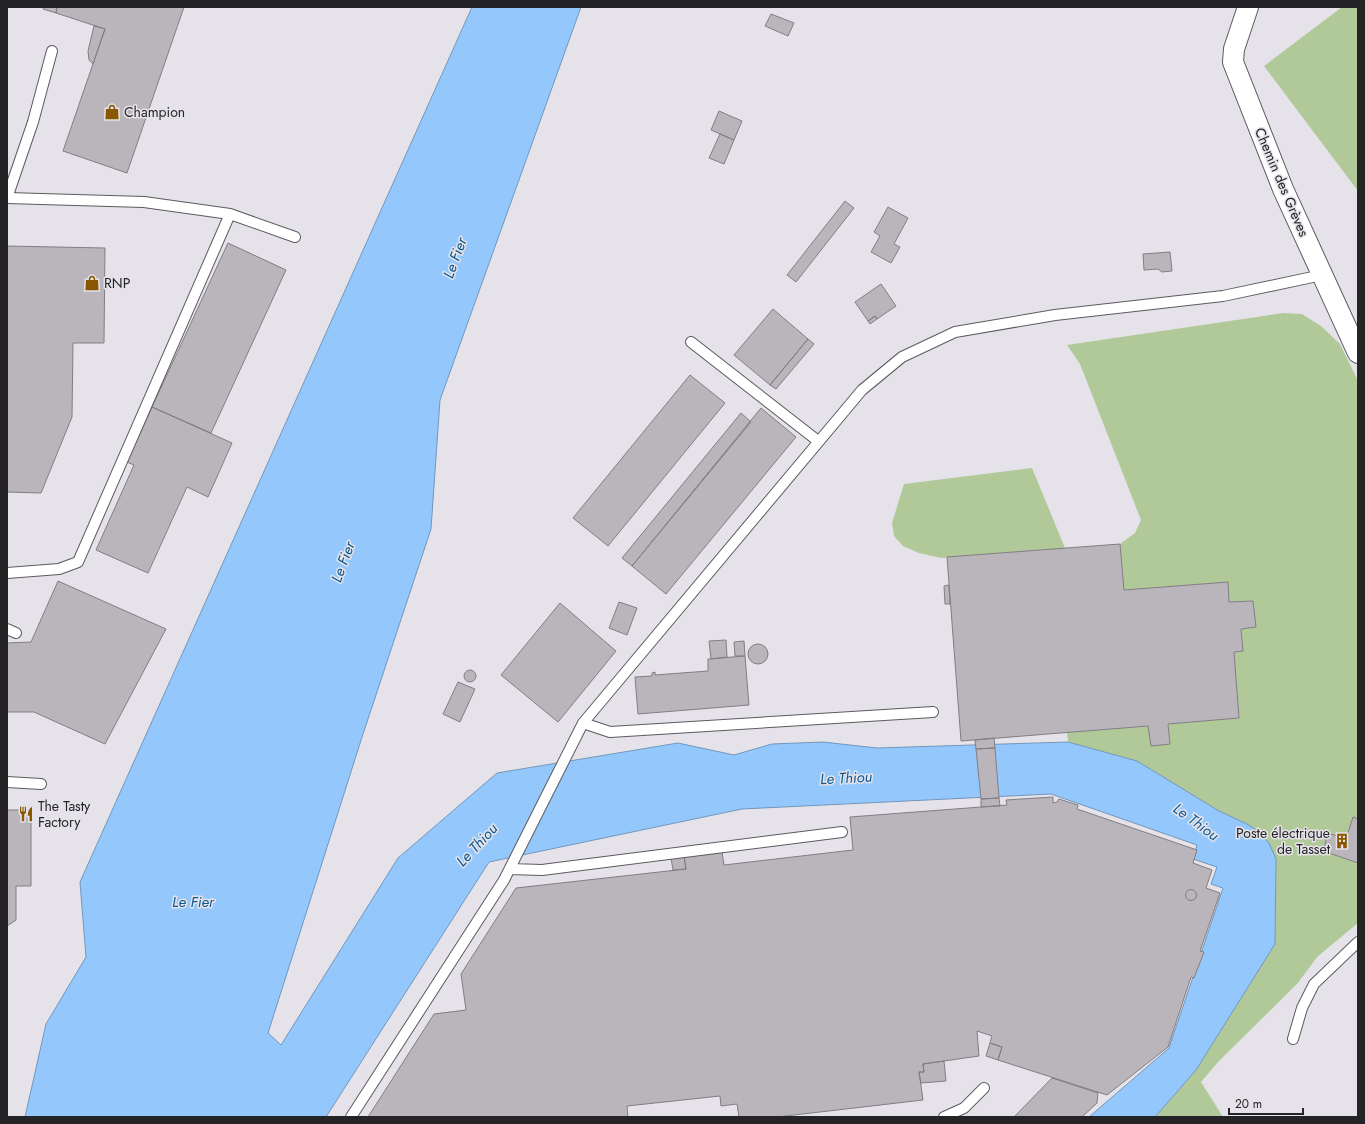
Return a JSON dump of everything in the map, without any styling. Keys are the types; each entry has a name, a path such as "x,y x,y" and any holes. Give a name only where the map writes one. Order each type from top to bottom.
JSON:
{"street":[{"name":"Chemin des Grèves","path":"1248,7 1234,49 1234,62 1283,189 1358,353"}],"lane":[{"path":"52,51 33,122 7,198 144,202 230,214 295,237"},
{"path":"7,573 59,569 78,562 230,214"},
{"path":"351,1117 504,880 583,723 862,390 902,357 955,332 1054,315 1223,296 1322,275"},
{"path":"691,342 818,441"},
{"path":"583,723 610,732 933,712"},
{"path":"7,782 41,784"},
{"path":"512,865 542,870 842,832"},
{"path":"1293,1039 1302,1008 1314,984 1358,942"},
{"path":"944,1117 964,1108 984,1088"}],"green space":[{"path":"1342,7 1358,7 1358,191 1264,66"},
{"path":"1283,313 1302,314 1321,326 1340,344 1358,381 1358,923 1317,957 1298,983 1219,1061 1201,1082 1223,1117 1155,1117 1196,1070 1275,944 1276,859 1269,843 1247,824 1219,811 1137,761 1068,742 1067,732 1148,726 1151,746 1170,744 1168,724 1239,718 1234,652 1243,651 1241,629 1256,627 1253,601 1229,602 1228,582 1124,590 1120,544 1135,533 1141,520 1080,364 1067,345"},
{"path":"1032,468 1065,548 941,558 919,553 903,546 894,536 892,523 904,484"}],"water":[{"name":"Le Fier","path":"472,7 581,7 440,400 431,529 363,734 268,1033 281,1045 398,858 497,773 678,743 734,755 772,744 823,742 877,748 1068,742 1137,761 1219,811 1247,824 1259,832 1269,843 1276,859 1275,944 1196,1070 1155,1117 1089,1117 1169,1048 1223,888 1211,884 1217,867 1193,859 1197,845 1051,794 742,809 489,862 326,1117 25,1117 46,1024 86,957 80,882"}],"building":[{"path":"44,7 57,7 56,13 43,9"},
{"name":"Champion","path":"57,7 184,7 127,173 63,151 105,29 56,13"},
{"path":"771,14 794,23 788,36 765,26"},
{"path":"94,26 105,29 93,64 89,60 88,51"},
{"path":"719,111 742,121 734,140 711,130"},
{"path":"720,134 734,140 724,164 709,158"},
{"path":"845,201 854,208 796,282 787,275"},
{"path":"888,207 908,218 894,244 900,247 891,263 871,252 880,236 874,232"},
{"path":"228,243 286,270 211,433 152,407"},
{"path":"7,246 105,248 104,343 73,343 72,417 41,493 7,492"},
{"path":"1170,252 1172,271 1162,272 1158,269 1144,270 1143,254"},
{"path":"881,284 896,306 877,319 875,316 868,321 855,302"},
{"path":"773,309 808,339 770,385 734,355"},
{"path":"875,316 877,319 870,324 868,321"},
{"path":"808,339 814,344 776,389 770,385"},
{"path":"690,375 725,403 608,546 573,518"},
{"path":"152,407 232,443 208,497 187,487 148,573 96,550 134,465 127,462"},
{"path":"761,408 796,437 666,594 632,566"},
{"path":"741,413 751,422 632,566 622,558"},
{"path":"1120,544 1124,590 1228,582 1229,602 1253,601 1256,627 1241,629 1243,651 1234,652 1239,718 1168,724 1170,744 1151,746 1148,726 961,741 947,557"},
{"path":"58,581 166,629 105,744 34,712 7,712 7,643 31,642"},
{"path":"949,585 950,604 945,604 944,586"},
{"path":"619,602 637,608 627,635 609,628"},
{"path":"560,603 616,651 558,722 501,675"},
{"path":"726,640 727,657 711,659 709,641"},
{"path":"744,641 745,656 735,656 734,642"},
{"path":"758,644 765,647 768,654 765,661 758,664 751,661 748,654 751,647"},
{"path":"745,656 749,705 638,714 635,677 652,676 652,673 655,672 655,675 708,671 708,659"},
{"path":"468,670 472,670 476,676 472,682 468,682 464,678 464,674"},
{"path":"458,682 475,689 460,722 443,714"},
{"path":"994,738 995,748 976,749 975,740"},
{"path":"995,748 999,798 981,799 976,749"},
{"path":"1053,797 1053,803 1057,802 1059,799 1078,805 1077,809 1197,850 1193,863 1212,870 1206,888 1220,893 1200,951 1204,952 1194,978 1191,977 1168,1047 1107,1095 998,1060 1002,1047 990,1043 992,1036 977,1031 979,1056 923,1064 924,1072 919,1072 923,1100 777,1117 739,1117 737,1104 721,1106 720,1096 627,1106 628,1117 368,1117 434,1014 466,1010 461,974 516,888 686,869 684,856 722,852 724,865 853,850 850,817 1007,805 1006,800"},
{"path":"999,798 1000,806 981,807 981,799"},
{"path":"7,810 31,810 31,886 16,886 16,920 7,926"},
{"name":"Poste électrique de Tasset","path":"1353,817 1358,819 1358,863 1323,851 1328,833 1346,839"},
{"path":"684,856 686,869 673,870 671,858"},
{"path":"1191,889 1195,891 1197,895 1195,899 1191,901 1187,899 1185,895 1187,891"},
{"path":"990,1043 1002,1047 998,1060 986,1056"},
{"path":"944,1061 946,1081 921,1083 919,1072 924,1072 923,1064"},
{"path":"1052,1078 1098,1093 1097,1103 1082,1117 1014,1117"}],"place":[{"name":"Champion","path":"112,112"},
{"name":"RNP","path":"92,283"},
{"name":"The Tasty Factory","path":"26,814"},
{"name":"Poste électrique de Tasset","path":"1342,841"}],"water label":[{"name":"Le Thiou","path":"846,778"},
{"name":"Le Thiou","path":"1196,822"},
{"name":"Le Thiou","path":"477,845"}]}
